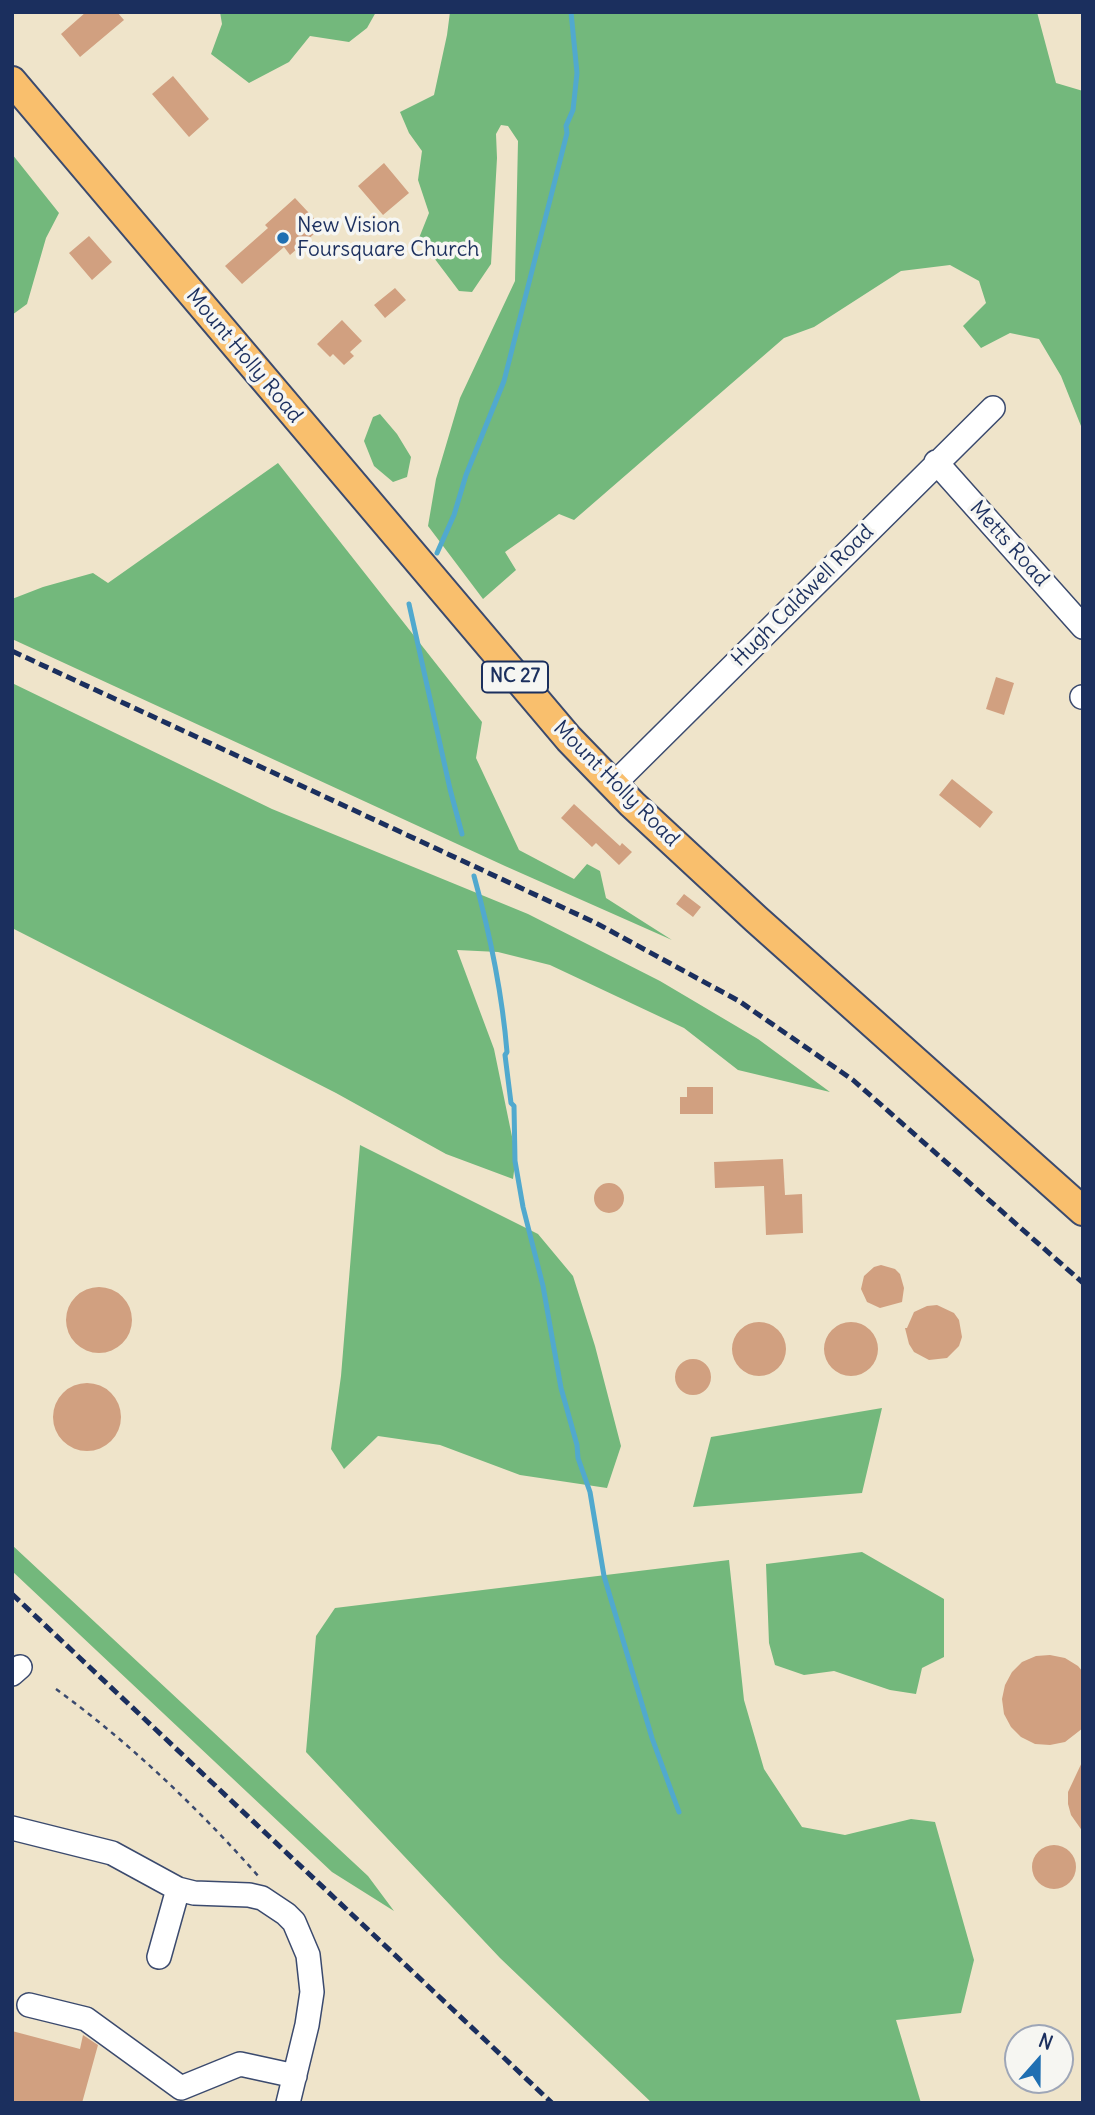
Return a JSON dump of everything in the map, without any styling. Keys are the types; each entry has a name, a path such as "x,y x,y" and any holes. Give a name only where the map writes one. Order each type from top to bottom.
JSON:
{"main road":[{"name":"Mount Holly Road","path":"12,81 531,697 613,785 755,919 1083,1211"}],"street":[{"name":"Hugh Caldwell Road","path":"613,785 993,408"},
{"name":"Metts Road","path":"936,462 1083,627"},
{"path":"12,1828 112,1853 178,1889 194,1893 250,1895 262,1898 294,1922 307,1955 312,1992 288,2103"},
{"path":"159,1957 178,1889"},
{"path":"29,2005 86,2019 179,2095 240,2064 295,2076"}],"path":[{"path":"55,1689 111,1734 191,1805 263,1881"}],"green space":[{"path":"220,12 376,12 367,28 349,42 310,36 289,62 249,83 211,54 222,24"},
{"path":"450,12 1037,12 1056,83 1083,91 1083,431 1061,376 1039,339 1010,333 981,348 963,326 986,303 979,281 950,265 901,271 814,327 784,338 574,520 559,514 505,552 516,570 483,599 428,526 436,479 460,398 515,281 518,141 508,126 501,125 496,134 491,264 472,292 459,291 419,238 429,213 418,180 422,151 409,133 400,112 434,95"},
{"path":"12,154 59,213 46,238 27,304 12,315"},
{"path":"380,414 411,457 407,477 393,482 374,466 364,441 373,417"},
{"path":"278,463 482,722 476,758 519,850 574,879 587,864 600,871 606,898 672,940 12,639 12,599 93,573 108,583"},
{"path":"12,683 272,809 528,914 660,981 758,1039 830,1092 738,1070 684,1028 550,965 498,952 457,950 494,1049 516,1156 513,1179 446,1154 336,1093 12,928"},
{"path":"360,1145 538,1234 573,1276 595,1346 621,1446 607,1488 520,1475 440,1445 378,1436 344,1469 331,1449 341,1376"},
{"path":"882,1408 862,1493 693,1507 711,1437"},
{"path":"12,1545 368,1876 394,1911 332,1872 12,1571"},
{"path":"862,1552 944,1599 944,1657 922,1668 916,1694 890,1690 834,1671 804,1675 775,1665 769,1643 766,1564"},
{"path":"729,1560 744,1700 764,1769 802,1827 845,1835 911,1819 935,1822 974,1960 961,2013 896,2020 921,2103 652,2103 500,1958 306,1752 316,1636 335,1608"}],"building":[{"path":"86,12 117,12 124,20 80,57 61,34"},
{"path":"173,76 209,119 189,137 152,94"},
{"path":"384,163 409,193 383,215 358,186"},
{"name":"New Vision Foursquare Church","path":"295,198 322,227 290,255 284,247 242,284 225,266 268,228 265,225"},
{"path":"89,236 112,262 92,280 69,253"},
{"path":"395,288 406,300 385,318 374,305"},
{"path":"342,320 362,341 350,352 354,356 344,365 333,354 330,357 317,344"},
{"path":"996,677 1014,683 1004,715 986,709"},
{"path":"952,779 993,812 980,828 939,795"},
{"path":"574,804 620,846 622,843 632,852 619,865 596,843 592,847 561,818"},
{"path":"684,894 701,907 693,917 676,904"},
{"path":"687,1087 713,1087 713,1114 680,1114 680,1097 687,1097"},
{"path":"783,1159 785,1195 802,1194 803,1233 766,1235 764,1186 715,1188 714,1162"},
{"path":"609,1183 615,1184 623,1192 623,1204 615,1212 609,1213 603,1212 595,1204 594,1198 595,1192 603,1184"},
{"path":"881,1265 895,1269 900,1274 904,1288 902,1302 880,1308 867,1302 861,1289 864,1276 874,1267"},
{"path":"99,1287 112,1289 122,1297 130,1307 130,1333 122,1343 112,1351 99,1353 86,1351 76,1343 68,1333 66,1320 68,1307 76,1297 86,1289"},
{"path":"937,1305 954,1313 959,1320 962,1337 959,1346 947,1358 929,1360 914,1352 905,1328 914,1312"},
{"path":"759,1322 778,1330 786,1349 778,1368 759,1376 740,1368 732,1349 740,1330"},
{"path":"851,1322 870,1330 878,1349 870,1368 851,1376 832,1368 824,1349 832,1330"},
{"path":"693,1359 705,1365 711,1377 705,1389 693,1395 681,1389 675,1377 681,1365"},
{"path":"87,1383 100,1386 111,1393 118,1404 121,1417 118,1430 111,1441 100,1448 87,1451 74,1448 63,1441 56,1430 53,1417 56,1404 63,1393 74,1386"},
{"path":"1036,1656 1065,1658 1083,1672 1083,1728 1065,1742 1035,1744 1021,1737 1011,1727 1004,1714 1002,1699 1012,1672 1022,1662"},
{"path":"1083,1760 1083,1832 1071,1815 1068,1792"},
{"path":"1054,1845 1070,1851 1076,1867 1070,1883 1054,1889 1038,1883 1032,1867 1038,1851"},
{"path":"12,2031 80,2049 83,2035 98,2045 82,2103 12,2103"}],"waterway":[{"path":"437,553 504,381 567,133 566,126 573,110 577,73 571,12"},
{"path":"409,604 462,834"},
{"path":"474,876 499,985 507,1052 505,1055 511,1103 514,1106 515,1161 523,1207 543,1286 561,1388 578,1458 590,1492 604,1576 652,1738 679,1812"}],"railway":[{"path":"12,651 596,923 739,1001 853,1080 1083,1283"},
{"path":"12,1594 552,2103"}],"place":[{"name":"New Vision Foursquare Church","path":"283,238"}]}
